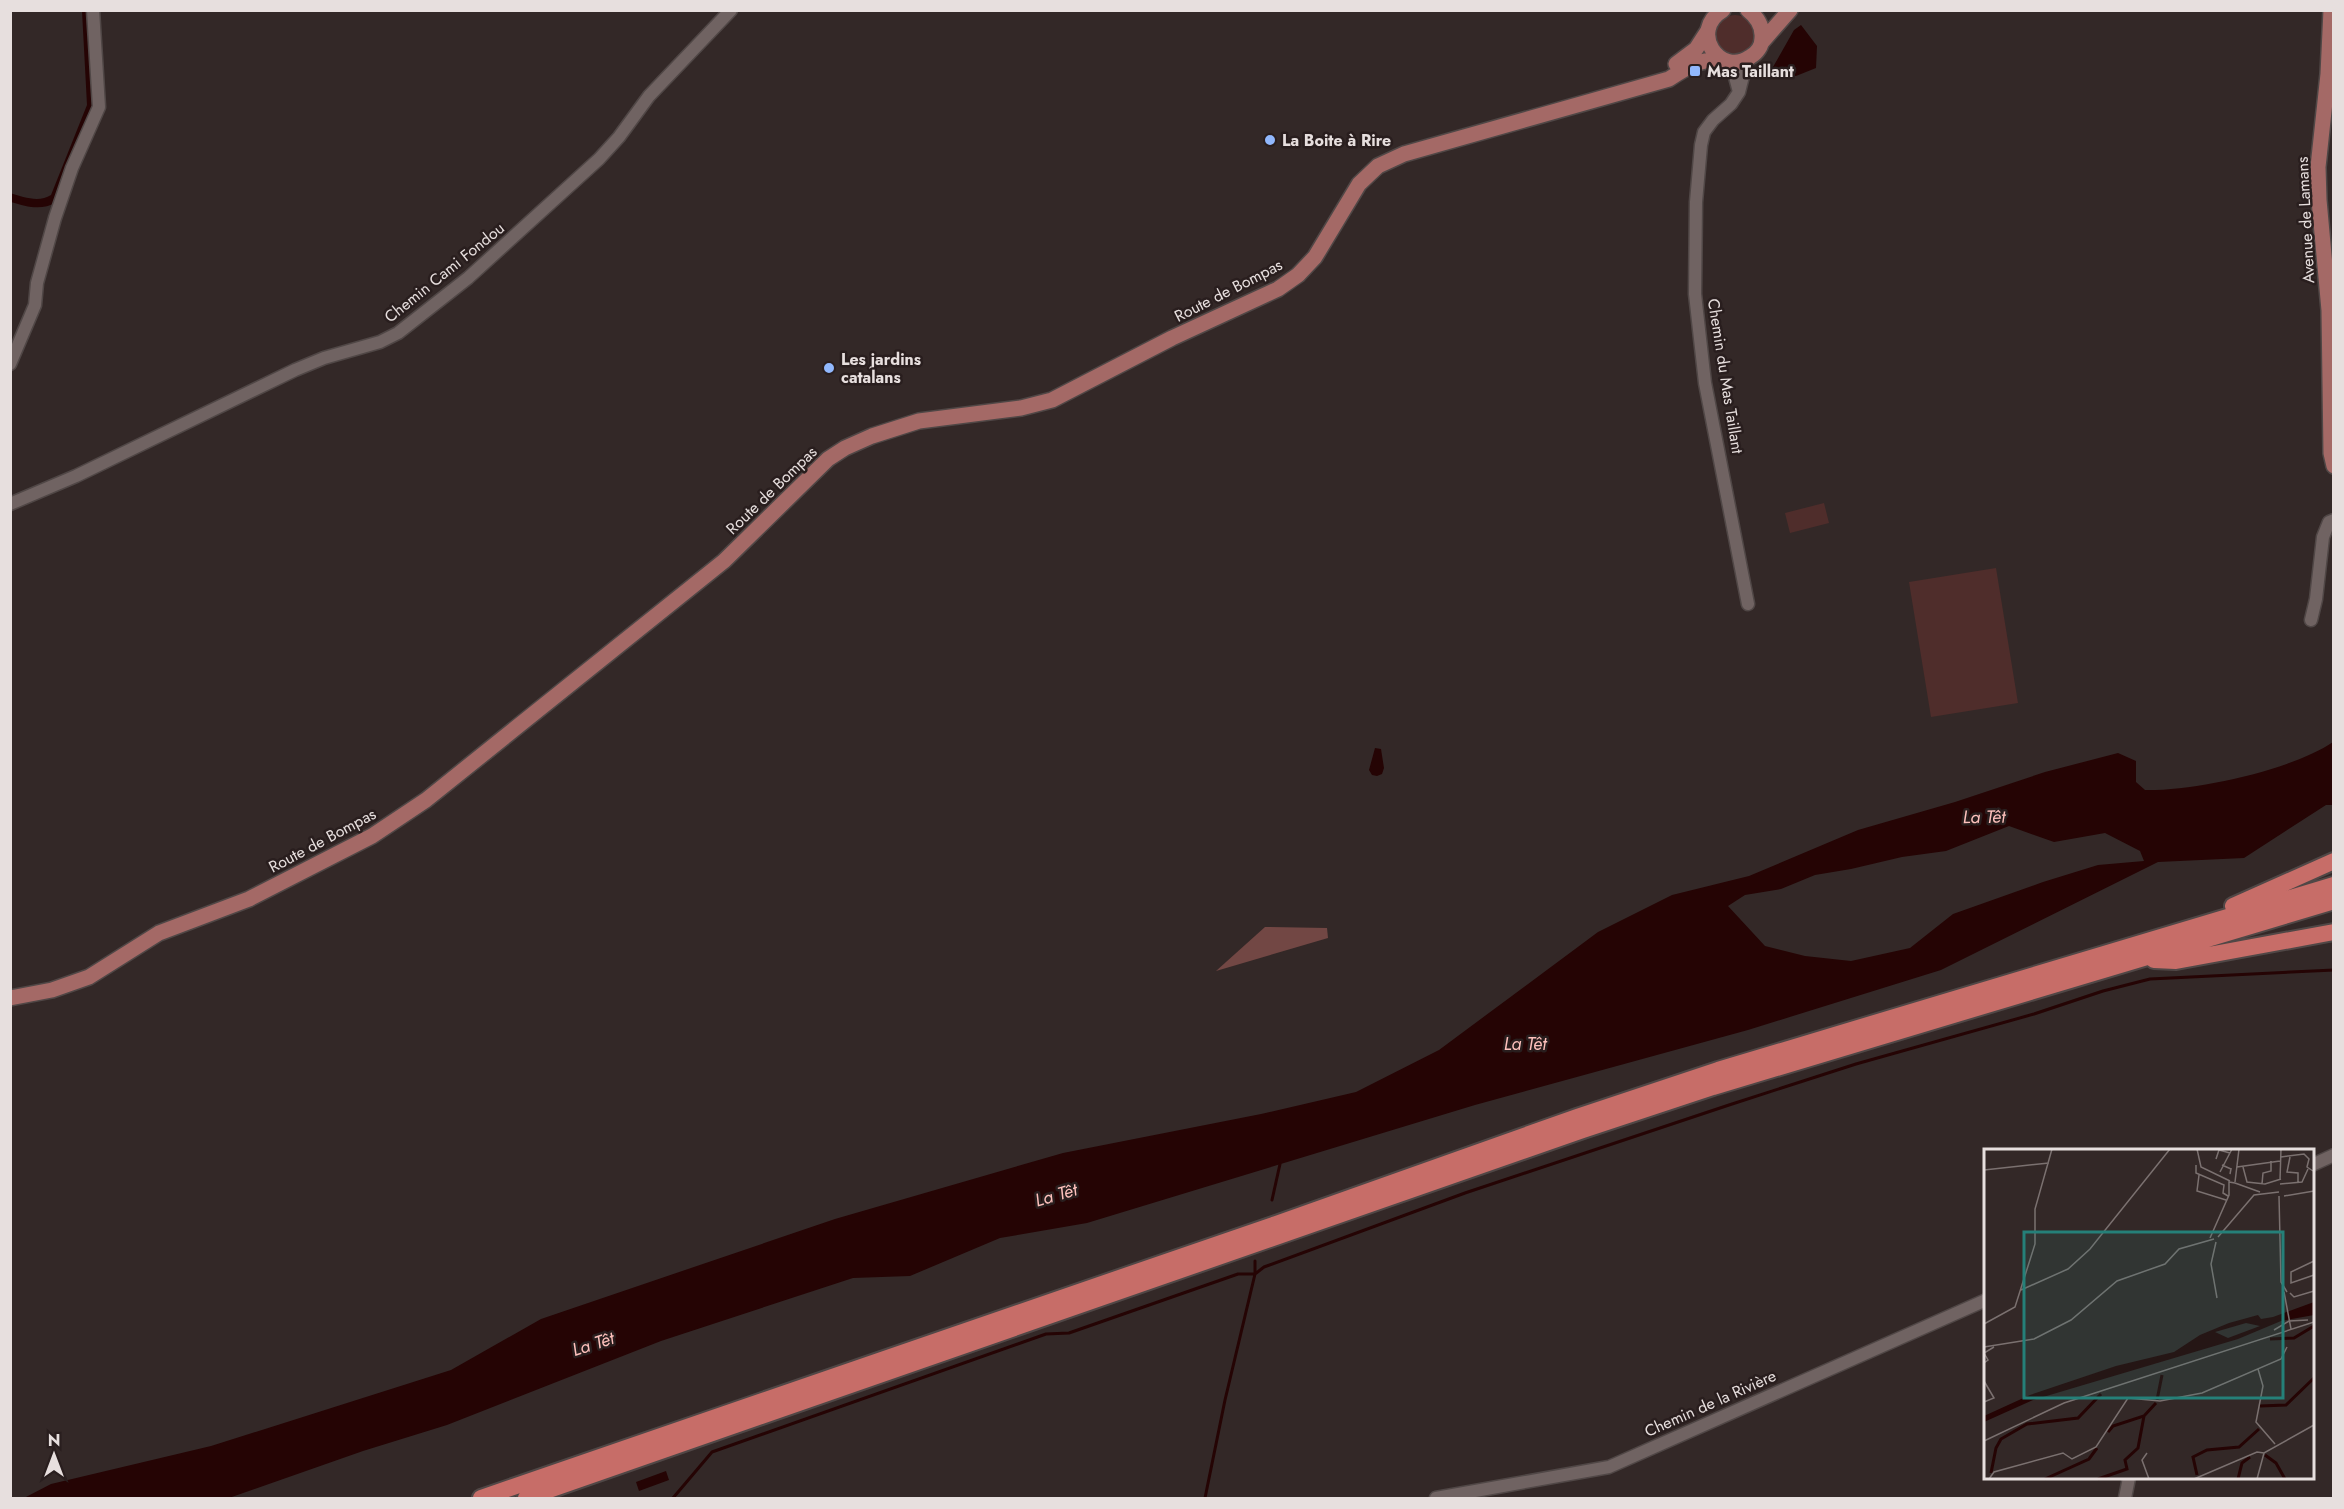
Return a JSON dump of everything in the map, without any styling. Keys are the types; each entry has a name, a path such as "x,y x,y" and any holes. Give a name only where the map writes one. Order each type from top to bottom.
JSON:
{"highway":[{"path":"2173,933 2334,861"},
{"path":"482,1498 1718,1070 2334,885"},
{"path":"526,1498 1724,1083 2334,901"},
{"path":"2139,960 2176,961 2334,932"}],"main road":[{"path":"1622,93 1669,79 1697,62 1711,59 1747,60 1758,50 1762,42 1790,10"},
{"name":"Avenue de Lamans","path":"2331,10 2328,74 2318,166 2329,310 2331,453 2334,466"},
{"path":"1622,93 1679,62 1696,49 1718,12"},
{"path":"1756,12 1762,27 1762,42"},
{"path":"1707,32 1711,48 1727,61"},
{"name":"Route de Bompas","path":"10,998 52,990 89,977 159,933 249,899 372,836 426,800 724,561 828,459 845,447 919,421 1021,408 1052,400 1172,339 1278,289 1298,275 1315,256 1359,184 1378,166 1404,153 1622,93"}],"street":[{"path":"10,364 35,305 37,283 72,168 99,107 93,10"},
{"name":"Chemin Cami Fondou","path":"10,504 76,476 295,370 324,358 380,342 398,333 468,278 599,159 620,137 649,96 731,10"},
{"path":"1739,92 1747,60"},
{"path":"1727,61 1739,92"},
{"name":"Chemin du Mas Taillant","path":"1739,92 1731,104 1713,120 1704,132 1701,145 1696,202 1695,294 1705,383 1748,604"},
{"path":"2311,621 2316,599 2322,537 2329,522 2334,520"},
{"path":"2314,1165 2334,1155"},
{"name":"Chemin de la Rivière","path":"1436,1498 1609,1467 1984,1301"},
{"path":"2125,1498 2129,1479"}],"shaded area":[{"path":"1735,15 1749,21 1755,35 1749,49 1735,55 1721,49 1715,35 1721,21"},
{"path":"1824,503 1829,523 1790,533 1785,513"},
{"path":"1996,568 2018,703 1931,717 1909,582"},
{"path":"1265,927 1327,928 1328,938 1216,971"}],"water":[{"path":"82,11 91,11 96,99 57,202 40,207 29,207 11,202 10,193 36,199 51,195 87,105"},
{"path":"1801,25 1817,46 1816,68 1796,76 1776,73 1773,67 1794,30"},
{"name":"La Têt","path":"2333,742 2333,805 2326,805 2244,858 2158,862 1941,970 1748,1030 1475,1105 1087,1223 1000,1238 910,1276 853,1278 661,1341 447,1425 363,1451 229,1498 24,1498 51,1484 211,1446 451,1370 541,1319 835,1219 1063,1153 1261,1114 1356,1092 1439,1050 1598,932 1672,895 1749,876 1858,830 1955,802 2045,772 2118,753 2136,761 2136,782 2145,790 2216,783 2269,770 2315,752","holes":["2009,826 2054,842 2105,833 2140,851 2144,861 2098,865 2043,882 1953,914 1910,948 1851,961 1805,956 1765,946 1728,906 1745,895 1781,889 1815,875 1902,857 1946,851"]},
{"path":"1375,748 1381,749 1384,768 1382,774 1377,776 1372,775 1369,770"},
{"path":"666,1471 669,1480 639,1491 636,1482"}],"waterway":[{"path":"673,1498 712,1452 1046,1334 1069,1333 1238,1274 1255,1274 1264,1267 1465,1193 1856,1064 2150,979 2334,970"},
{"path":"1272,1200 1280,1164"},
{"path":"1205,1498 1225,1400 1255,1274 1255,1261"}],"place":[{"name":"Mas Taillant","path":"1695,71"},
{"name":"La Boite à Rire","path":"1270,140"},
{"name":"Les jardins catalans","path":"829,368"}]}
